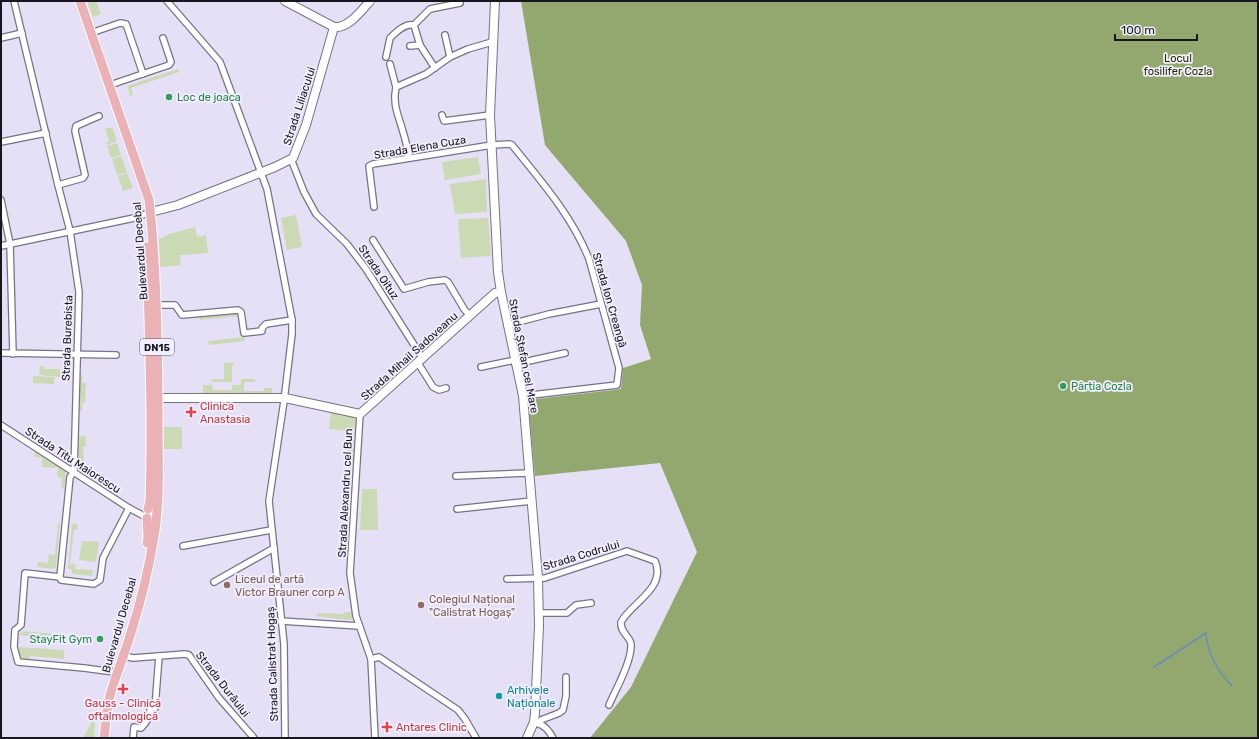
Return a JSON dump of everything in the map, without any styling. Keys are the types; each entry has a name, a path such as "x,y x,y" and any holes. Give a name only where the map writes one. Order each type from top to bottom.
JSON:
{"main road":[{"name":"Bulevardul Decebal","path":"76,1 148,213 156,305 158,398 148,536 134,608 106,696 100,738"},
{"name":"Bulevardul Decebal","path":"80,1 147,191 148,213 151,384 150,514 155,530 134,623 110,696 104,738"}],"street":[{"name":"Strada Burebista","path":"14,1 70,231 79,292 74,472 70,477 60,577"},
{"name":"Strada Calistrat Hogaș","path":"167,1 220,62 268,189 292,320 292,334 285,398 269,501 284,644 285,738"},
{"path":"291,2 334,27 341,27 347,24 370,1"},
{"name":"Strada Ștefan cel Mare","path":"495,1 492,42 490,115 498,272 507,325 523,396 540,613 535,724 527,738"},
{"path":"386,57 389,39 391,36 408,25 414,25 430,9 460,3"},
{"path":"91,33 120,23 126,24 143,74"},
{"path":"414,25 420,45 434,68"},
{"name":"Strada Liliacului","path":"148,213 178,205 291,159 295,154 306,125 334,27"},
{"path":"1,38 22,33"},
{"path":"445,35 450,57"},
{"path":"110,85 169,65 171,62 163,38"},
{"path":"396,87 426,74 450,57 468,49 492,42"},
{"path":"410,46 420,45"},
{"path":"390,64 396,87 394,102 404,132 409,157"},
{"path":"442,115 444,121 490,115"},
{"path":"58,185 84,178 85,175 75,131 76,126 99,116"},
{"path":"1,142 46,133"},
{"name":"Strada Elena Cuza","path":"374,207 369,166 409,157 492,145"},
{"name":"Strada Ion Creangă","path":"492,145 512,145 550,191 568,219 589,259 619,368 617,385 523,396"},
{"name":"Strada Oituz","path":"291,159 304,192 316,214 347,244 366,269 420,361 433,387 439,390 446,388"},
{"path":"1,200 10,244 13,354"},
{"path":"1,246 134,218 148,213"},
{"path":"373,240 404,289 428,282 445,280 448,282 464,309 470,316"},
{"name":"Strada Mihail Sadoveanu","path":"158,398 285,398 360,414 495,293 501,292"},
{"path":"507,325 549,314 601,304"},
{"path":"156,305 175,305 182,315 238,310 241,312 244,333 262,331 262,328 266,324 292,320"},
{"path":"1,353 116,355"},
{"path":"481,366 565,354"},
{"name":"Strada Alexandru cel Bun","path":"360,414 350,572 356,616 371,659 375,738"},
{"name":"Strada Titu Maiorescu","path":"1,425 132,510 150,514"},
{"path":"456,476 529,473"},
{"path":"458,509 532,501"},
{"path":"114,672 18,662 14,647 15,630 21,625 25,573 60,577 62,580 94,584 100,580 103,558 110,544 132,510"},
{"path":"183,546 271,530"},
{"path":"214,582 274,548"},
{"name":"Strada Codrului","path":"538,578 545,578 627,551 655,561 657,573 650,591 621,622 620,627 631,643 630,651 626,666 608,705"},
{"path":"507,578 538,578"},
{"path":"540,613 567,613 576,605 591,603"},
{"path":"281,621 359,626"},
{"name":"Strada Durăului","path":"124,656 133,658 185,654 189,656 219,698 254,738"},
{"path":"133,738 134,727 141,728 150,717 150,708 154,708 158,656"},
{"path":"371,659 379,657 458,710 465,718 476,738"},
{"path":"522,738 528,729 535,724 563,710 566,696 566,677"},
{"path":"535,724 547,729 554,738"}],"green space":[{"path":"87,1 96,1 101,14 93,17"},
{"name":"Locul fosilifer Cozla","path":"521,1 1258,1 1258,738 590,738 631,687 697,552 660,463 535,476 528,400 621,389 623,368 651,359 640,325 642,285 626,241 545,145"},
{"path":"178,69 179,72 131,88 133,95 130,96 127,86"},
{"path":"112,127 117,141 107,145 106,143 109,141 105,129"},
{"path":"117,143 121,155 111,158 107,146"},
{"path":"121,156 127,172 117,175 112,159"},
{"path":"478,157 481,174 445,180 442,162"},
{"path":"127,173 133,188 123,191 118,176"},
{"path":"486,179 487,212 455,214 450,184"},
{"path":"296,215 302,247 287,250 281,218"},
{"path":"488,218 491,256 461,258 458,219"},
{"path":"195,227 197,237 206,235 208,253 180,255 181,265 160,267 159,239 169,234"},
{"path":"238,310 238,316 200,320 199,317 191,318 190,314"},
{"path":"244,337 245,341 209,345 208,341"},
{"path":"225,362 235,364 232,366 232,382 212,382 212,379 224,379"},
{"path":"40,366 44,366 44,369 60,369 61,377 39,375"},
{"path":"80,375 82,375 82,383 86,383 85,403 82,403 82,411 80,411"},
{"path":"33,376 54,377 54,384 33,383"},
{"path":"241,379 255,379 255,382 244,382 244,391 264,391 264,388 272,388 272,393 203,393 203,385 212,385 213,390 232,390 232,385 241,385"},
{"path":"331,412 355,418 353,464 347,464 349,431 329,429"},
{"path":"164,427 182,427 182,449 164,449"},
{"path":"79,436 86,436 86,446 83,447 84,466 92,466 92,474 99,475 99,482 80,469"},
{"path":"35,450 66,471 64,489 61,488 62,478 57,477 58,468 42,467 42,458 34,457"},
{"path":"362,489 377,489 378,530 360,530"},
{"path":"58,523 60,523 56,567 54,569 37,567 38,562 48,563 49,554 55,555"},
{"path":"72,524 78,524 77,530 74,529 70,564 76,565 75,569 93,570 92,576 72,574 72,569 68,569"},
{"path":"82,541 99,542 96,562 79,560"},
{"path":"345,612 352,612 352,619 349,620 315,616 319,613 343,614"},
{"path":"22,631 66,635 65,639 19,635"},
{"path":"18,647 64,650 64,659 30,656 29,660 21,659"},
{"path":"92,722 95,722 94,738 83,738"}],"waterway":[{"path":"1154,667 1206,633 1214,662 1232,686"}],"place":[{"name":"Loc de joaca","path":"169,97"},
{"name":"Pârtia Cozla","path":"1063,386"},
{"name":"Clinica Anastasia","path":"191,412"},
{"name":"Liceul de artă Victor Brauner corp A","path":"227,585"},
{"name":"Colegiul Național \"Calistrat Hogaș\"","path":"421,605"},
{"name":"StayFit Gym","path":"100,639"},
{"name":"Gauss - Clinică oftalmologică","path":"123,689"},
{"name":"Arhivele Naționale","path":"499,696"},
{"name":"Antares Clinic","path":"387,727"}]}
